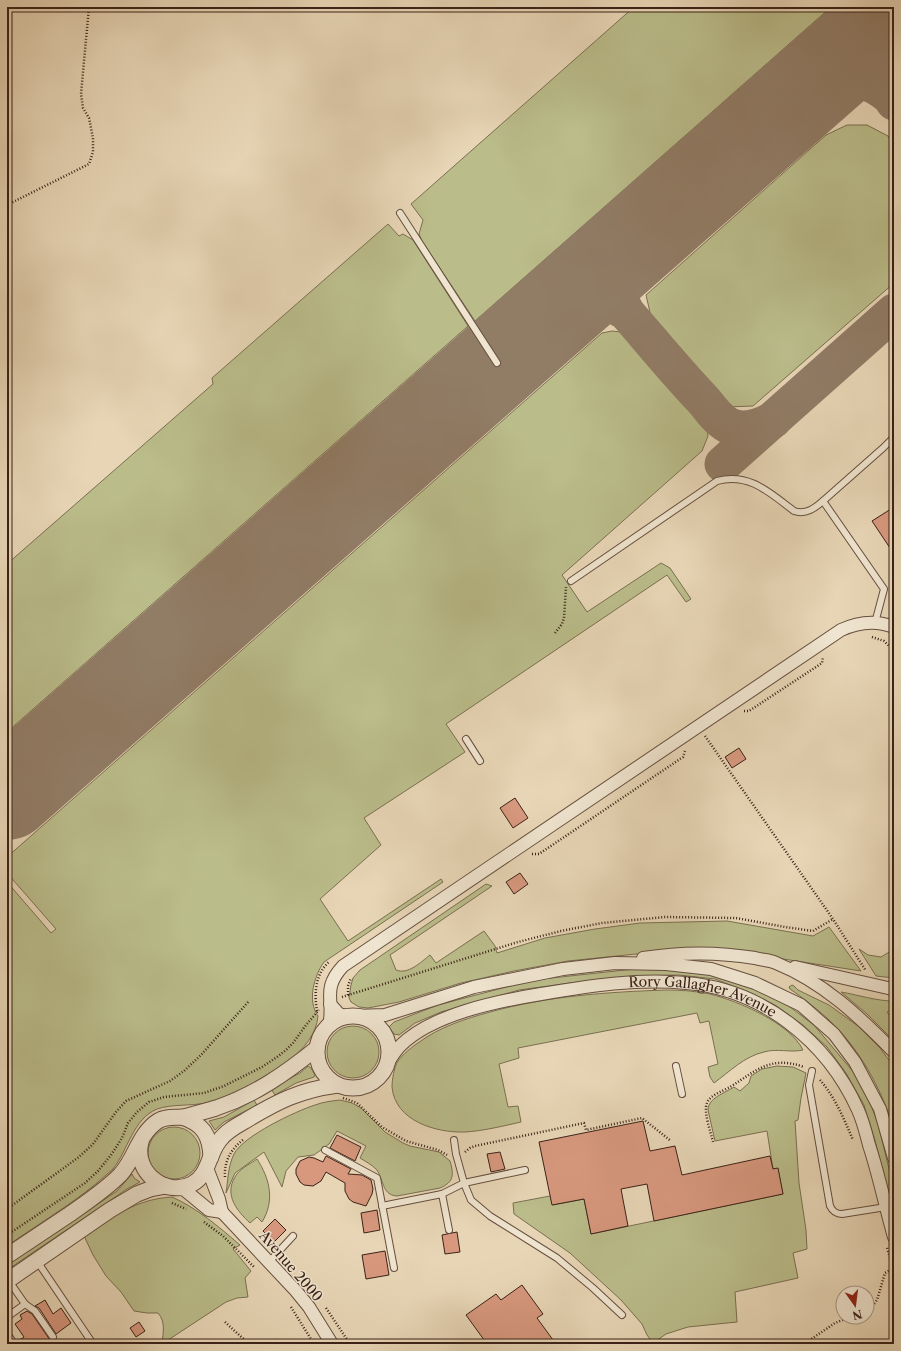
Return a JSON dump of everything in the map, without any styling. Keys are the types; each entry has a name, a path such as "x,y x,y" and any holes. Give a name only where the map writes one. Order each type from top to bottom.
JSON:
{"street":[{"path":"329,1026 331,1012 331,983 335,975 343,966 841,630 861,623 875,623 894,627"},
{"path":"615,963 659,956 705,953 747,957 775,962 894,989"},
{"path":"775,962 805,977 835,997 858,1016 894,1052"},
{"name":"Rory Gallagher Avenue","path":"349,1016 385,1015 474,987 563,969 615,963 666,964 712,969 755,983 801,1005 834,1034 855,1062 880,1109 894,1158"},
{"name":"Rory Gallagher Avenue","path":"181,1187 192,1184 200,1177 219,1140 225,1134 272,1104 312,1089 338,1092 348,1088 359,1088 370,1084 379,1077 400,1046 413,1035 434,1023 473,1009 519,998 600,986 652,982 686,983 724,990 755,1002 786,1020 819,1049 830,1062 840,1076 858,1111 875,1162 894,1237"},
{"path":"330,1004 339,1014 364,1018 374,1022 382,1030 388,1040 388,1062"},
{"path":"338,1092 322,1070 318,1059 317,1048 320,1036 329,1026 337,1019 349,1016"},
{"path":"7,1256 102,1192 121,1174 130,1162 150,1127 159,1120 170,1117 182,1117 216,1108 255,1091 289,1070 317,1048"},
{"path":"8,1280 110,1210 137,1194 150,1189 166,1186 181,1187 209,1210 222,1212 209,1162 210,1146 207,1136 201,1127 182,1117"},
{"path":"143,1137 140,1147 140,1157 143,1167 148,1176 156,1182 166,1186"},
{"name":"Avenue 2000","path":"222,1212 296,1291 309,1308 332,1344"}],"lane":[{"path":"400,213 497,363"},
{"path":"571,581 717,481 741,480 753,482 763,487 794,511 806,512 816,507 894,437"},
{"path":"883,448 894,440"},
{"path":"823,501 884,589 875,623"},
{"path":"466,739 480,761"},
{"path":"676,1066 682,1094"},
{"path":"812,1071 809,1085 832,1211 837,1214 842,1214 886,1207"},
{"path":"454,1140 456,1154 464,1183 471,1200 490,1216 557,1258 622,1315"},
{"path":"325,1150 377,1178 394,1268"},
{"path":"382,1206 442,1194 464,1183 524,1170"},
{"path":"442,1194 449,1230"},
{"path":"269,1262 292,1236"},
{"path":"37,1260 93,1344"},
{"path":"8,1280 26,1304 35,1311 53,1337"},
{"path":"7,1317 26,1304"},
{"path":"7,1333 14,1344"}],"path":[{"path":"7,205 89,164 93,152 93,138 89,118 83,108 82,94 89,7"},
{"path":"555,633 562,624 564,618 565,588 571,581"},
{"path":"704,734 833,919 867,972"},
{"path":"345,996 518,942 561,931 602,923 665,917 736,918 813,931 833,919"},
{"path":"7,1209 79,1157 93,1144 116,1112 126,1101 170,1081 184,1071 201,1055 250,1001"},
{"path":"246,1075 286,1050 319,1010"},
{"path":"891,1010 894,1014"},
{"path":"338,1092 349,1100 357,1103 382,1127 406,1141 438,1150 445,1155 450,1156 475,1146 584,1123 586,1130 642,1118 671,1141"},
{"path":"225,1180 226,1163 228,1157 232,1150 246,1138"},
{"path":"178,1204 188,1210"},
{"path":"200,1219 223,1236 257,1270"},
{"path":"875,1303 885,1273 894,1268"},
{"path":"287,1302 314,1344"},
{"path":"225,1322 249,1344"},
{"path":"804,1344 835,1324"},
{"path":"272,1344 278,1340"}],"green space":[{"path":"634,7 831,7 475,321 422,241 419,234 423,220 411,204"},
{"path":"847,125 867,125 888,136 894,145 894,283 753,406 726,407 652,321 646,295 826,135"},
{"path":"388,224 399,236 403,234 413,240 468,326 7,732 7,564 213,384 212,378"},
{"path":"612,331 621,332 628,335 706,424 708,436 702,451 562,575 587,612 661,563 670,568 691,599 686,602 667,575 446,724 465,752 364,818 381,845 320,899 348,941 441,879 443,882 324,962 317,974 312,996 318,1016 315,1029 299,1052 263,1078 219,1099 206,1103 163,1107 149,1114 136,1127 111,1171 75,1200 7,1246 7,882 51,933 56,929 7,873 7,857 602,333"},
{"path":"486,884 492,886 390,955 396,970 405,971 410,969 430,955 436,963 484,931 495,946 497,953 545,938 595,929 640,923 727,921 813,936 829,927 861,971 751,954 685,949 568,961 514,971 461,983 399,1002 368,1008 359,1007 351,1002 349,998 351,985 353,978 360,970"},
{"path":"859,949 868,955 881,957 891,951 894,957 894,978 876,976"},
{"path":"664,967 709,973 750,986 790,1007 814,1025 855,1074 868,1097 878,1124 894,1189 894,1213 864,1105 846,1073 827,1047 803,1025 775,1005 746,991 715,979 679,975 634,976 519,990 441,1012 415,1023 399,1035 394,1034 389,1027 394,1022 438,1005 533,980"},
{"path":"792,985 798,990 829,1005 858,1026 880,1048 894,1067 894,1128 868,1069 850,1043 828,1019 790,989 789,987"},
{"path":"666,990 699,992 722,997 735,1002 762,1014 775,1022 796,1040 803,1050 774,1050 757,1054 738,1065 714,1083 710,1077 708,1067 718,1064 709,1021 700,1023 697,1013 518,1048 519,1058 499,1064 508,1107 518,1106 521,1122 465,1132 442,1130 419,1123 401,1109 395,1099 392,1081 395,1067 400,1059 404,1054 426,1037 452,1024 534,1002 622,992"},
{"path":"841,992 874,999 894,1001 894,1008 887,1012 894,1022 894,1041 867,1014"},
{"path":"353,1026 363,1028 371,1034 377,1042 379,1052 377,1062 371,1070 363,1076 353,1078 343,1076 335,1070 329,1062 327,1052 329,1042 335,1034 343,1028"},
{"path":"308,1066 315,1075 314,1077 296,1083 275,1095 271,1089 300,1073"},
{"path":"777,1066 793,1067 806,1073 798,1120 795,1121 799,1183 806,1230 807,1249 793,1253 798,1278 735,1292 737,1322 688,1327 666,1334 653,1343 642,1324 621,1300 570,1253 514,1214 513,1203 550,1196 553,1205 584,1199 591,1234 783,1194 778,1169 773,1169 767,1131 715,1141 708,1110 711,1102 718,1096 734,1087 740,1091 749,1083 751,1076 762,1069"},
{"path":"254,1100 257,1105 224,1122 215,1130 209,1121 224,1117"},
{"path":"340,1100 352,1103 361,1108 385,1132 403,1143 410,1146 439,1152 450,1161 452,1178 450,1181 445,1186 440,1188 397,1196 392,1195 385,1189 376,1169 360,1158 366,1146 337,1131 329,1144 314,1155 298,1157 286,1171 282,1187 264,1152 235,1173 226,1193 229,1168 234,1154 239,1147 271,1125 306,1108 321,1103"},
{"path":"174,1127 184,1129 192,1135 198,1143 200,1153 198,1163 192,1171 184,1177 174,1179 164,1177 156,1171 150,1163 148,1153 150,1143 156,1135 164,1129"},
{"path":"257,1159 268,1182 270,1198 269,1206 262,1222 257,1217 250,1223 237,1208 231,1196 231,1190 237,1174"},
{"path":"132,1174 134,1178 140,1182 127,1189 7,1270 7,1265 117,1191"},
{"path":"172,1197 199,1212 240,1245 233,1249 251,1271 245,1278 248,1297 237,1298 226,1302 162,1344 163,1328 161,1316 158,1313 134,1311 121,1292 106,1276 93,1255 84,1236 125,1210 136,1205 159,1198"}],"building":[{"path":"894,507 894,554 872,521"},
{"path":"739,748 746,759 732,768 725,757"},
{"path":"515,798 528,818 513,828 500,808"},
{"path":"520,873 528,884 514,894 506,882"},
{"path":"643,1121 650,1151 675,1146 682,1175 770,1156 773,1169 778,1168 783,1194 654,1221 647,1184 621,1189 628,1226 591,1234 584,1199 552,1205 539,1142"},
{"path":"337,1135 361,1147 355,1161 330,1148"},
{"path":"500,1152 505,1169 491,1172 487,1154"},
{"path":"326,1156 351,1169 348,1174 362,1175 371,1180 373,1189 366,1206 353,1202 349,1199 345,1191 345,1183 326,1172 321,1181 313,1186 304,1185 300,1182 296,1174 296,1169 300,1161 309,1157 323,1162"},
{"path":"377,1210 380,1230 364,1233 361,1213"},
{"path":"275,1219 286,1230 274,1242 263,1231"},
{"path":"457,1232 460,1252 445,1254 442,1235"},
{"path":"385,1251 389,1275 366,1279 362,1255"},
{"path":"522,1285 543,1314 537,1318 556,1344 487,1344 466,1315 496,1294 501,1300"},
{"path":"45,1300 53,1314 61,1308 71,1323 56,1334 39,1308 35,1306"},
{"path":"27,1311 32,1314 50,1340 43,1344 18,1344 18,1341 24,1337 15,1324 22,1319 20,1315"},
{"path":"139,1322 145,1331 136,1337 130,1328"}],"taxiway":[{"path":"894,17 884,30 879,45 877,61 881,80 894,102"},
{"path":"805,91 829,81 850,78 870,84 892,98"},
{"path":"626,312 619,294 617,278 621,262 630,245"},
{"path":"555,312 583,300 591,299 607,302 616,306 626,312 684,380 724,423 732,427 748,429 758,427 773,420"},
{"path":"723,464 894,312"}],"runway":[{"path":"7,794 894,13"}]}
